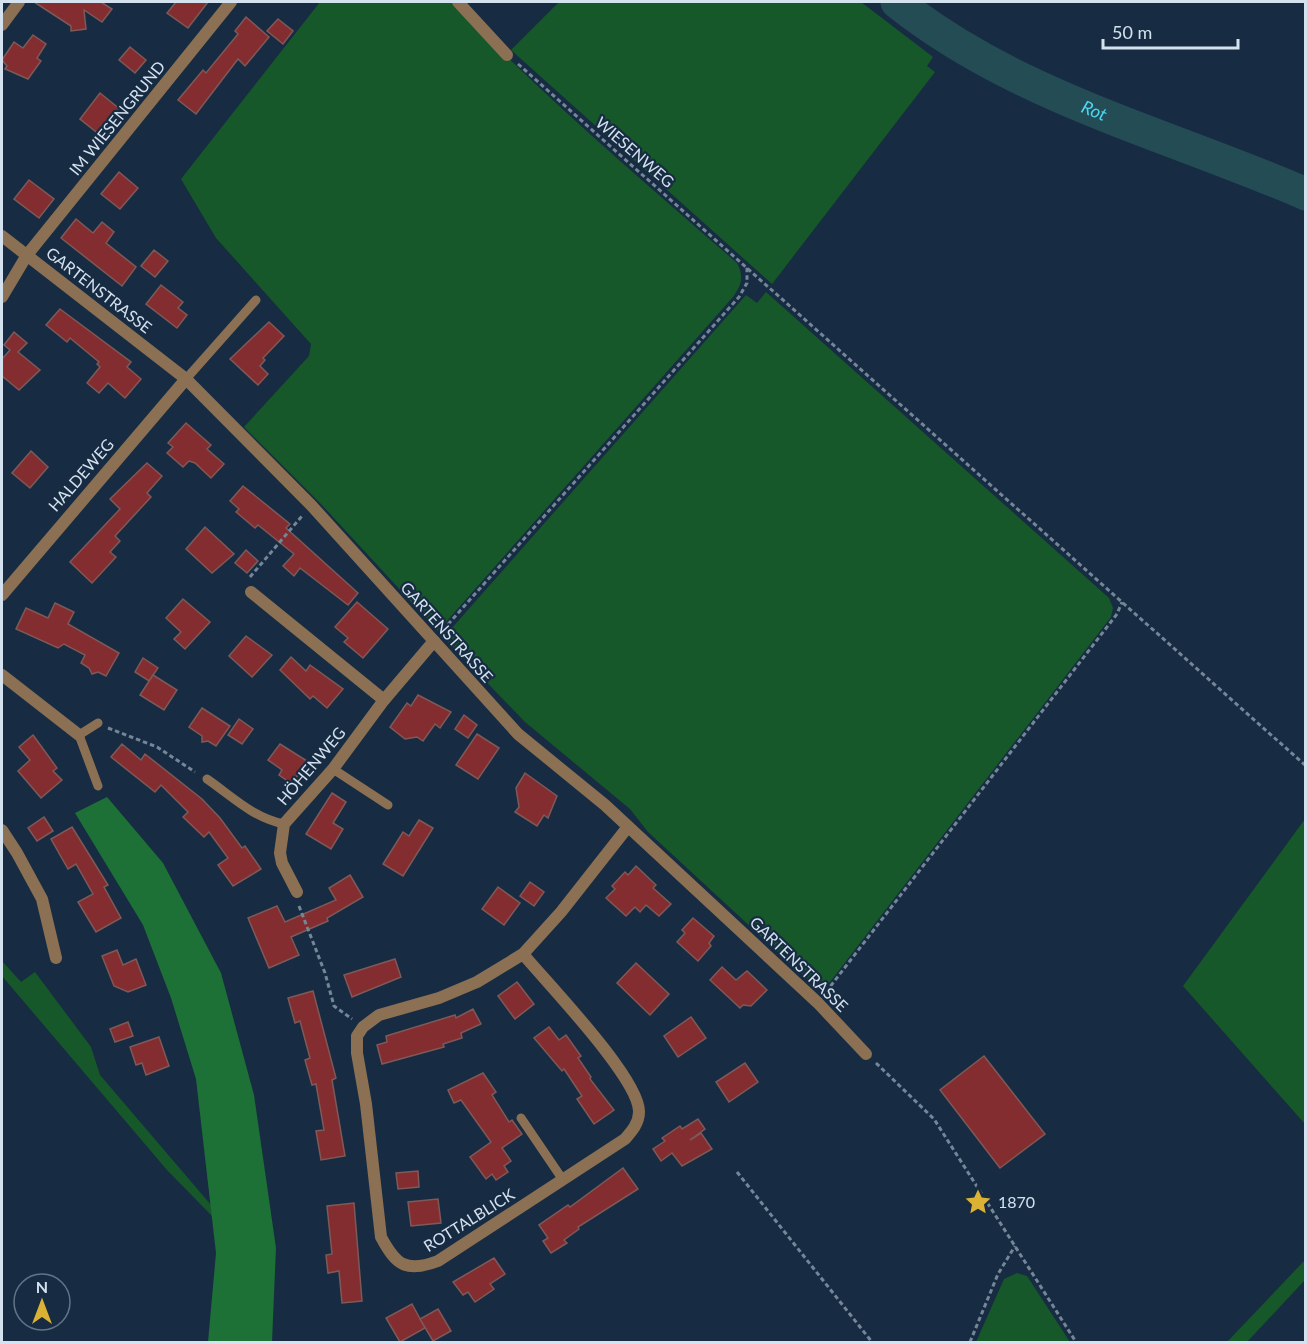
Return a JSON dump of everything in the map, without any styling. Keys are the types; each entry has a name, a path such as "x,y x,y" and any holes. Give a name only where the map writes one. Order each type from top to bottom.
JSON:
{"street":[{"path":"2,25 19,2"},
{"name":"IM WIESENGRUND","path":"2,297 27,255 231,2"},
{"path":"458,2 507,55"},
{"name":"GARTENSTRASSE","path":"2,237 186,379 311,505 519,734 605,805 627,828 818,1003 866,1054"},
{"name":"HALDEWEG","path":"2,593 186,379"},
{"path":"251,592 384,700"},
{"name":"HÖHENWEG","path":"297,892 282,863 280,853 284,824 333,769 384,700 434,641"},
{"path":"2,675 79,735"},
{"path":"363,1027 379,1015 439,998 477,982 523,954 561,912 627,828"},
{"path":"2,830 18,853 42,899 56,958"},
{"name":"ROTTALBLICK","path":"363,1027 357,1036 357,1053 366,1104 381,1237 391,1256 401,1264 420,1268 438,1261 625,1139 637,1124 640,1110 635,1095 596,1038 523,954"}],"lane":[{"path":"186,379 256,300"},
{"path":"98,786 79,735 99,723"},
{"path":"333,769 388,805"},
{"path":"207,779 246,810 264,819 284,824"},
{"path":"521,1118 563,1180"}],"path":[{"name":"WIESENWEG","path":"507,55 1305,766"},
{"path":"434,641 739,297 747,283 747,267"},
{"path":"251,592 250,575 311,505"},
{"path":"818,1003 1010,756 1116,614 1122,602"},
{"path":"99,723 157,747 207,779"},
{"path":"297,892 297,902 325,972 334,1006 363,1027"},
{"path":"866,1054 934,1119 1076,1342"},
{"path":"737,1172 872,1342"},
{"path":"970,1342 998,1274 1016,1246"}],"green space":[{"path":"320,2 453,2 556,103 737,263 741,272 740,284 733,297 438,631 321,504 244,427 309,356 311,344 216,238 181,179"},
{"path":"559,2 861,2 933,57 927,66 935,72 772,284 511,50"},
{"path":"766,292 1109,598 1113,608 1111,617 830,982 819,990 648,832 630,809 525,722 446,640 451,629 746,295 757,303"},
{"path":"107,797 163,863 221,973 254,1095 276,1248 272,1342 208,1342 216,1253 196,1079 171,998 143,925 75,813"},
{"path":"1305,819 1305,1124 1183,986"},
{"path":"2,961 21,982 35,972 91,1047 100,1075 211,1205 213,1217 167,1170 2,976"},
{"path":"1305,1260 1305,1280 1247,1342 1227,1342"},
{"path":"1017,1273 1027,1276 1070,1342 976,1342 1004,1279"}],"building":[{"path":"34,2 101,2 112,9 102,22 84,10 86,29 71,31 71,26"},
{"path":"176,2 208,2 188,28 167,13"},
{"path":"246,17 269,37 245,66 238,59 196,114 178,100 203,70 206,73 238,34 235,31"},
{"path":"278,19 293,31 283,44 267,31"},
{"path":"33,35 46,44 37,58 41,61 28,79 5,69 7,66 2,60 14,42 23,48"},
{"path":"130,47 146,60 135,73 119,60"},
{"path":"100,93 121,110 100,135 80,119"},
{"path":"119,172 138,188 120,209 101,194"},
{"path":"29,180 54,199 39,218 14,199"},
{"path":"76,219 93,233 102,222 114,232 106,243 136,267 122,286 61,238"},
{"path":"154,250 168,261 155,277 141,266"},
{"path":"161,285 183,302 178,308 187,315 177,328 146,304"},
{"path":"60,309 131,362 127,367 141,379 125,398 108,383 99,393 87,383 100,367 97,364 99,362 70,338 67,342 46,325"},
{"path":"269,322 284,336 263,358 265,360 260,366 268,374 258,385 230,359"},
{"path":"14,332 27,343 18,352 40,370 19,390 2,376 2,359 10,350 4,345"},
{"path":"186,423 211,445 207,449 224,464 211,478 195,463 189,461 183,467 167,453 173,447 168,443"},
{"path":"31,451 48,467 30,488 12,473"},
{"path":"147,463 162,476 147,493 151,497 115,536 120,541 110,552 116,557 92,583 70,562 120,509 110,499"},
{"path":"243,486 290,524 286,528 358,593 348,605 300,568 294,576 283,566 294,554 258,525 255,528 236,512 239,509 230,501"},
{"path":"205,527 234,554 212,573 186,549"},
{"path":"246,550 258,561 247,573 235,563"},
{"path":"183,599 210,622 185,649 174,639 181,632 166,618"},
{"path":"357,602 388,629 363,658 344,642 348,638 335,627"},
{"path":"55,603 74,612 68,624 119,653 106,676 98,672 92,674 89,668 81,663 85,655 64,644 58,648 16,629 26,608 48,618"},
{"path":"246,636 272,655 252,677 229,656"},
{"path":"291,657 306,671 310,665 343,689 327,708 313,696 310,699 280,670"},
{"path":"143,658 158,668 149,681 135,672"},
{"path":"153,675 177,690 164,710 140,695"},
{"path":"418,695 451,712 440,728 435,724 423,741 417,737 405,739 390,727 407,703 411,706"},
{"path":"202,708 230,726 216,746 208,741 202,742 202,736 189,727"},
{"path":"464,715 477,725 468,738 455,729"},
{"path":"239,719 253,729 242,744 228,735"},
{"path":"477,734 499,748 478,779 456,765"},
{"path":"33,735 57,768 53,771 62,780 41,798 18,771 30,760 19,747"},
{"path":"122,744 141,760 145,754 202,799 220,818 242,848 245,846 261,869 233,886 218,865 228,858 209,832 204,837 183,817 188,812 161,785 155,792 111,757"},
{"path":"280,744 307,761 292,784 279,775 282,770 268,760"},
{"path":"525,773 557,796 548,818 544,815 537,826 515,812 519,807 516,788"},
{"path":"332,793 346,802 333,823 343,829 331,849 306,834"},
{"path":"44,817 53,831 37,841 28,828"},
{"path":"419,820 433,828 403,876 383,864 403,832 409,836"},
{"path":"72,827 108,885 104,887 121,918 96,932 78,902 93,894 76,864 68,869 51,839"},
{"path":"636,866 656,885 653,888 671,904 659,916 646,905 640,912 635,907 626,916 606,898 615,889 612,886 625,872 628,875"},
{"path":"350,875 363,897 327,918 328,921 291,937 299,955 269,968 248,918 277,906 285,922 336,900 329,888"},
{"path":"530,882 544,892 534,906 520,896"},
{"path":"498,887 520,903 504,925 482,909"},
{"path":"693,918 714,936 709,943 711,946 698,961 677,942 685,933 682,930"},
{"path":"117,950 123,965 136,959 146,985 128,992 114,986 102,956"},
{"path":"395,959 401,977 352,997 344,975"},
{"path":"636,963 669,994 650,1015 617,983"},
{"path":"722,967 736,980 747,971 767,990 751,1006 743,1005 740,1008 710,980"},
{"path":"517,982 534,1004 515,1019 498,996"},
{"path":"313,991 336,1078 332,1080 345,1156 321,1160 316,1131 324,1130 316,1084 312,1085 305,1060 310,1058 300,1021 295,1023 288,998"},
{"path":"473,1009 481,1024 461,1033 462,1038 443,1044 444,1047 382,1064 377,1045 387,1042 386,1036 455,1015 456,1018"},
{"path":"691,1017 706,1038 678,1057 664,1036"},
{"path":"128,1022 133,1036 115,1042 110,1029"},
{"path":"549,1027 559,1040 566,1035 581,1056 578,1058 591,1077 590,1079 614,1110 594,1124 577,1099 582,1096 564,1069 562,1071 534,1038"},
{"path":"159,1037 169,1066 146,1075 142,1063 136,1065 130,1047"},
{"path":"984,1056 1045,1134 1000,1168 940,1090"},
{"path":"745,1063 758,1082 729,1102 716,1082"},
{"path":"483,1073 496,1092 492,1095 509,1122 512,1120 522,1134 502,1148 511,1161 504,1166 508,1172 496,1180 492,1174 486,1179 470,1157 491,1142 461,1100 454,1103 448,1090"},
{"path":"698,1119 705,1129 690,1140 701,1133 712,1149 682,1166 672,1153 661,1161 653,1149 665,1141 662,1138 680,1126 682,1129"},
{"path":"623,1168 638,1189 578,1227 579,1229 564,1240 567,1243 551,1253 543,1241 548,1238 539,1225 568,1205 570,1207"},
{"path":"418,1171 419,1187 398,1189 396,1173"},
{"path":"438,1199 441,1223 411,1226 408,1202"},
{"path":"354,1203 362,1301 342,1303 339,1271 328,1273 326,1255 332,1254 327,1206"},
{"path":"494,1258 505,1274 490,1284 494,1289 475,1302 468,1292 463,1295 453,1282"},
{"path":"412,1304 425,1328 400,1342 386,1318"},
{"path":"438,1309 451,1331 433,1341 420,1319"}],"waterway":[{"name":"Rot","path":"897,2 943,35 992,64 1042,89 1306,194"}],"place":[{"name":"1870","path":"978,1202"}]}
